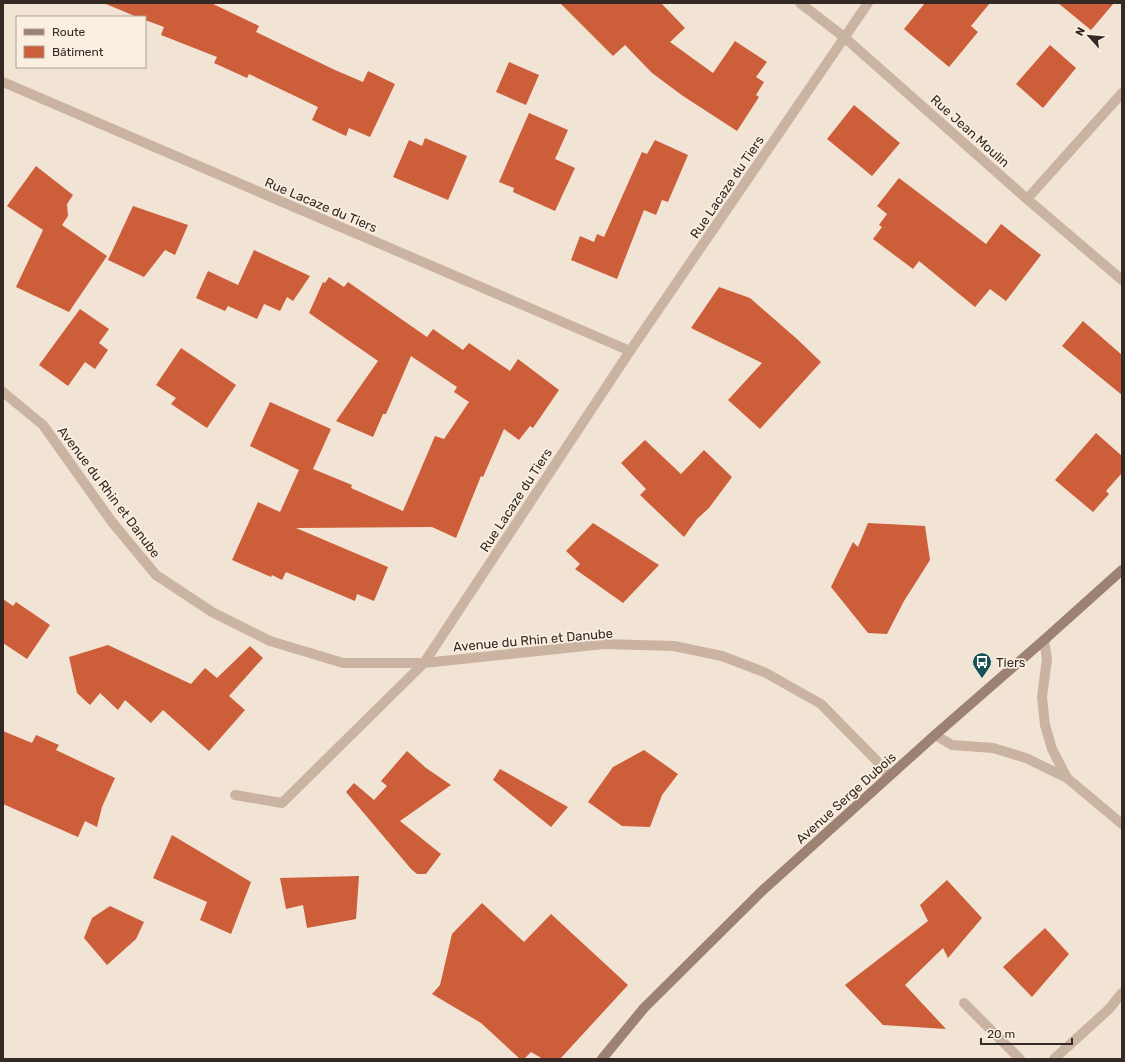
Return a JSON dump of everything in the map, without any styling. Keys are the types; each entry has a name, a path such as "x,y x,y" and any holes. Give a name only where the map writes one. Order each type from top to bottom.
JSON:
{"street":[{"name":"Rue Jean Moulin","path":"800,3 844,37 1027,199 1122,280"},
{"name":"Rue Lacaze du Tiers","path":"424,663 630,351 868,3"},
{"name":"Rue Lacaze du Tiers","path":"3,82 630,351"},
{"path":"1027,199 1122,93"},
{"name":"Avenue du Rhin et Danube","path":"3,392 43,425 112,522 156,575 212,612 270,641 343,663 424,663 604,644 674,646 722,656 766,673 821,704 875,759 889,776"},
{"name":"Avenue Serge Dubois","path":"602,1059 644,1008 758,895 889,776 1122,570"},
{"path":"1044,640 1047,659 1042,697 1045,725 1052,749 1067,778"},
{"path":"235,795 282,803 424,663"},
{"path":"935,735 952,745 993,748 1026,758 1067,778 1122,824"},
{"path":"1054,1059 1109,1010 1122,993"},
{"path":"964,1003 1020,1059"}],"building":[{"path":"211,3 259,26 256,32 335,70 363,82 368,71 395,84 370,137 349,128 346,136 312,120 318,107 249,74 247,78 214,63 217,57 161,35 164,27 146,20 146,16 135,16 106,4"},
{"path":"560,3 661,3 685,28 670,42 713,73 735,41 767,62 756,77 764,82 756,95 759,97 737,131 683,96 652,73 625,45 613,56"},
{"path":"925,3 990,3 971,26 978,32 949,67 904,29"},
{"path":"1058,3 1114,3 1091,30"},
{"path":"1050,45 1076,68 1043,108 1016,84"},
{"path":"509,62 539,75 526,105 496,92"},
{"path":"854,105 900,143 872,176 827,139"},
{"path":"529,113 568,130 555,159 575,168 555,211 513,192 514,188 499,182"},
{"path":"425,138 467,156 448,200 393,177 409,140 422,146"},
{"path":"655,140 688,155 668,202 662,200 656,215 644,210 617,279 571,260 580,236 594,242 597,234 604,237 642,152 647,154"},
{"path":"36,166 73,195 67,204 68,216 62,225 107,256 69,312 16,287 43,230 7,206"},
{"path":"899,178 986,244 1001,224 1041,255 1006,301 990,289 975,307 919,261 913,269 873,239 882,227 879,225 887,214 877,206"},
{"path":"133,206 188,225 175,255 165,250 144,277 108,260"},
{"path":"254,250 310,276 293,301 287,297 280,311 264,304 257,319 228,306 225,311 196,298 208,271 238,285"},
{"path":"329,277 344,287 348,282 427,337 433,329 463,350 469,343 510,371 518,359 559,390 533,428 530,426 519,440 504,429 483,477 481,476 456,538 432,527 296,528 388,567 374,601 357,594 355,601 286,572 282,580 272,575 271,577 232,560 258,502 280,512 299,470 250,446 270,402 331,429 313,469 352,485 351,488 403,511 435,436 444,439 469,402 454,392 457,387 411,356 386,414 383,414 373,437 336,421 378,361 309,313 323,282 325,283"},
{"path":"719,287 750,298 821,362 760,429 728,400 762,363 691,328"},
{"path":"80,309 109,329 99,343 108,350 95,369 85,362 68,386 39,365"},
{"path":"1083,321 1122,355 1122,395 1062,346"},
{"path":"181,348 236,385 207,428 171,404 176,398 156,385"},
{"path":"1096,433 1122,456 1122,473 1106,491 1109,494 1093,512 1055,480"},
{"path":"645,440 681,474 704,450 732,477 709,508 697,519 684,537 640,495 646,489 621,463"},
{"path":"593,523 659,565 623,603 575,569 580,564 566,551"},
{"path":"868,523 925,526 930,560 904,601 887,634 868,633 831,587 853,542 858,547"},
{"path":"3,599 13,606 16,602 50,625 27,659 3,643"},
{"path":"108,645 191,684 205,668 217,678 250,646 263,658 229,696 245,710 209,751 163,710 151,723 125,700 118,710 100,693 90,705 77,693 69,657"},
{"path":"3,731 32,743 36,735 59,745 56,750 115,778 102,807 97,827 85,821 78,837 3,804"},
{"path":"644,750 678,774 662,795 650,827 622,826 588,802 613,767"},
{"path":"407,751 426,768 451,785 400,821 441,854 426,874 417,874 411,869 346,792 354,783 374,800 387,786 381,781"},
{"path":"500,769 568,807 551,827 493,780"},
{"path":"172,835 251,882 231,934 200,920 207,902 153,878"},
{"path":"359,876 356,919 307,928 303,905 286,909 280,878"},
{"path":"947,880 982,918 948,958 943,948 905,985 946,1029 883,1025 845,985 928,921 920,905"},
{"path":"482,903 524,942 551,914 628,985 560,1059 543,1059 531,1052 524,1059 520,1059 481,1023 432,994 440,985 452,934"},
{"path":"110,906 144,922 136,939 107,965 84,938 92,918"},
{"path":"1045,928 1069,954 1032,997 1003,967"}],"place":[{"name":"Tiers","path":"982,679"}]}
